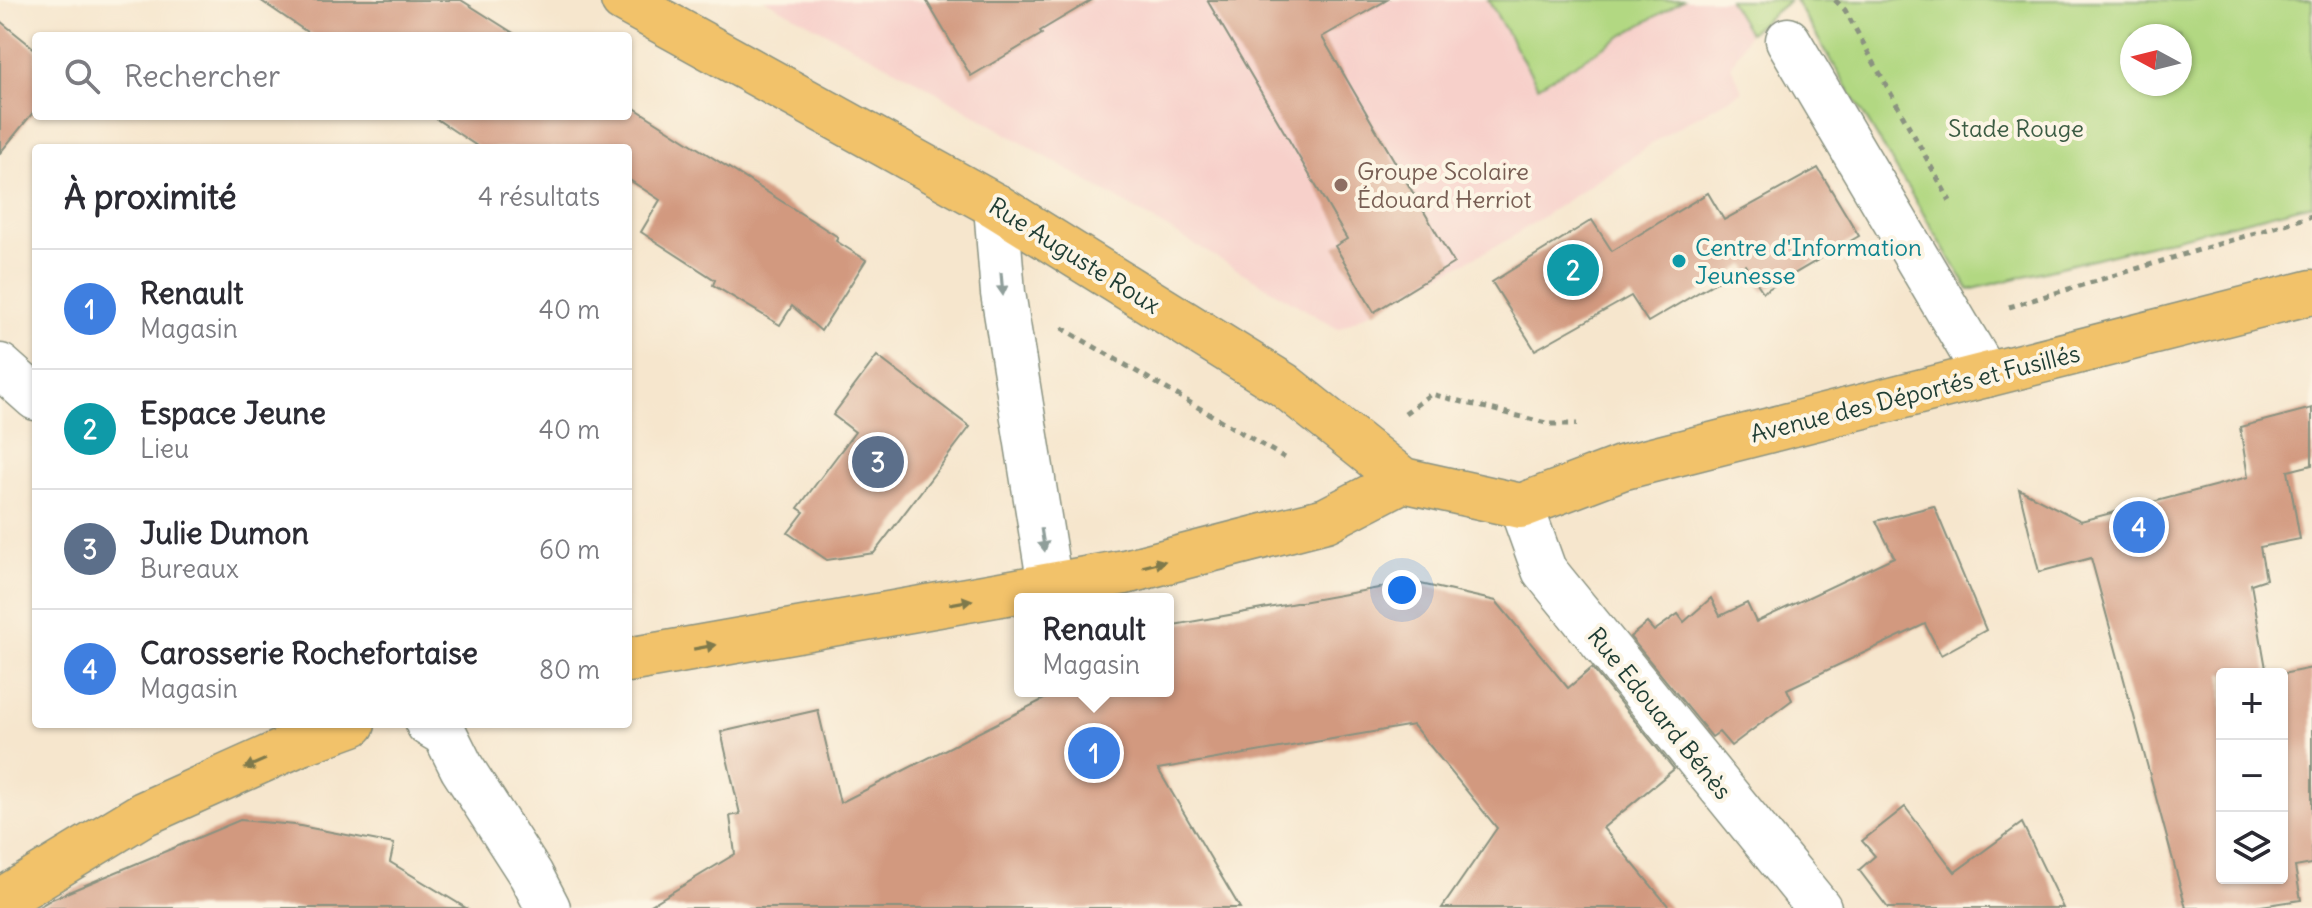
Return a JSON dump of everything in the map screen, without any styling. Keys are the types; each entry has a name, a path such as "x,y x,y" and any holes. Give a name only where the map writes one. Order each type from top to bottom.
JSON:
{"main road":[{"name":"Rue Auguste Roux","path":"623,0 996,206 1284,385 1403,480 1521,506"},
{"name":"Avenue des Déportés et Fusillés","path":"1521,506 1621,468 2312,292"},
{"path":"632,659 1125,572 1326,520 1403,480"},
{"path":"0,901 143,814 301,743 342,728"}],"street":[{"path":"1788,40 1986,375"},
{"path":"996,206 1003,293 1050,586"},
{"path":"0,366 32,394"},
{"name":"Rue Edouard Bénès","path":"1521,506 1544,570 1819,908"},
{"path":"435,728 445,734 462,768 531,875 548,908"}],"path":[{"path":"1835,0 1845,10 1950,201"},
{"path":"1956,324 2312,216"},
{"path":"1003,293 1297,465 1326,520"},
{"path":"1360,446 1431,394 1550,424 1579,425"}],"shaded area":[{"name":"Groupe Scolaire Édouard Herriot","path":"765,0 1729,0 1749,33 1731,66 1743,91 1671,131 1509,239 1338,329 914,79"}],"green space":[{"path":"1488,0 1683,0 1538,86"},
{"path":"1729,0 1790,0 1749,33"},
{"name":"Stade Rouge","path":"1795,0 2312,0 2312,204 1969,290"}],"building":[{"path":"260,0 461,0 512,32 307,32"},
{"path":"926,0 1092,0 971,76"},
{"path":"1207,0 1387,0 1322,37 1454,263 1374,312 1335,246 1347,239"},
{"path":"0,21 32,47 32,114 0,153"},
{"path":"632,107 838,237 836,241 866,260 821,331 792,306 780,325 713,285 715,280 641,232 660,200 632,182 632,144 474,144 438,120 632,120"},
{"path":"1818,168 1859,236 1763,292 1745,265 1648,322 1631,296 1535,350 1492,282 1592,220 1612,251 1708,193 1724,220"},
{"path":"877,356 970,427 874,553 827,560 788,533 804,512 798,508 855,432 833,415"},
{"path":"2312,408 2312,465 2288,471 2300,539 2260,547 2266,579 2251,584 2266,668 2216,668 2216,884 2288,884 2288,673 2312,668 2312,864 2295,867 2301,900 2248,908 2186,908 2091,558 2039,572 2019,489 2081,521 2248,477 2240,427"},
{"path":"1934,506 1986,630 1941,655 1925,624 1787,689 1792,700 1731,746 1719,732 1712,737 1630,637 1647,623 1654,631 1678,614 1684,622 1711,598 1720,616 1747,603 1756,622 1894,557 1876,521"},
{"path":"1412,582 1496,601 1568,688 1592,668 1674,769 1603,828 1670,908 1442,908 1497,828 1413,725 1158,769 1240,908 646,908 735,854 730,816 740,814 721,732 818,710 840,803 1048,697 1174,697 1174,625"},
{"path":"1905,807 1955,872 2022,823 2063,908 1888,908 1859,870 1875,856 1862,841"},
{"path":"240,820 295,825 394,844 390,862 466,908 37,908"}],"place":[{"name":"Groupe Scolaire Édouard Herriot","path":"1341,185"},
{"name":"Centre d'Information Jeunesse","path":"1679,261"},
{"name":"Espace Jeune","path":"1573,270"},
{"name":"Julie Dumon","path":"878,462"},
{"name":"Carosserie Rochefortaise","path":"2139,527"},
{"name":"Renault","path":"1094,753"}]}
